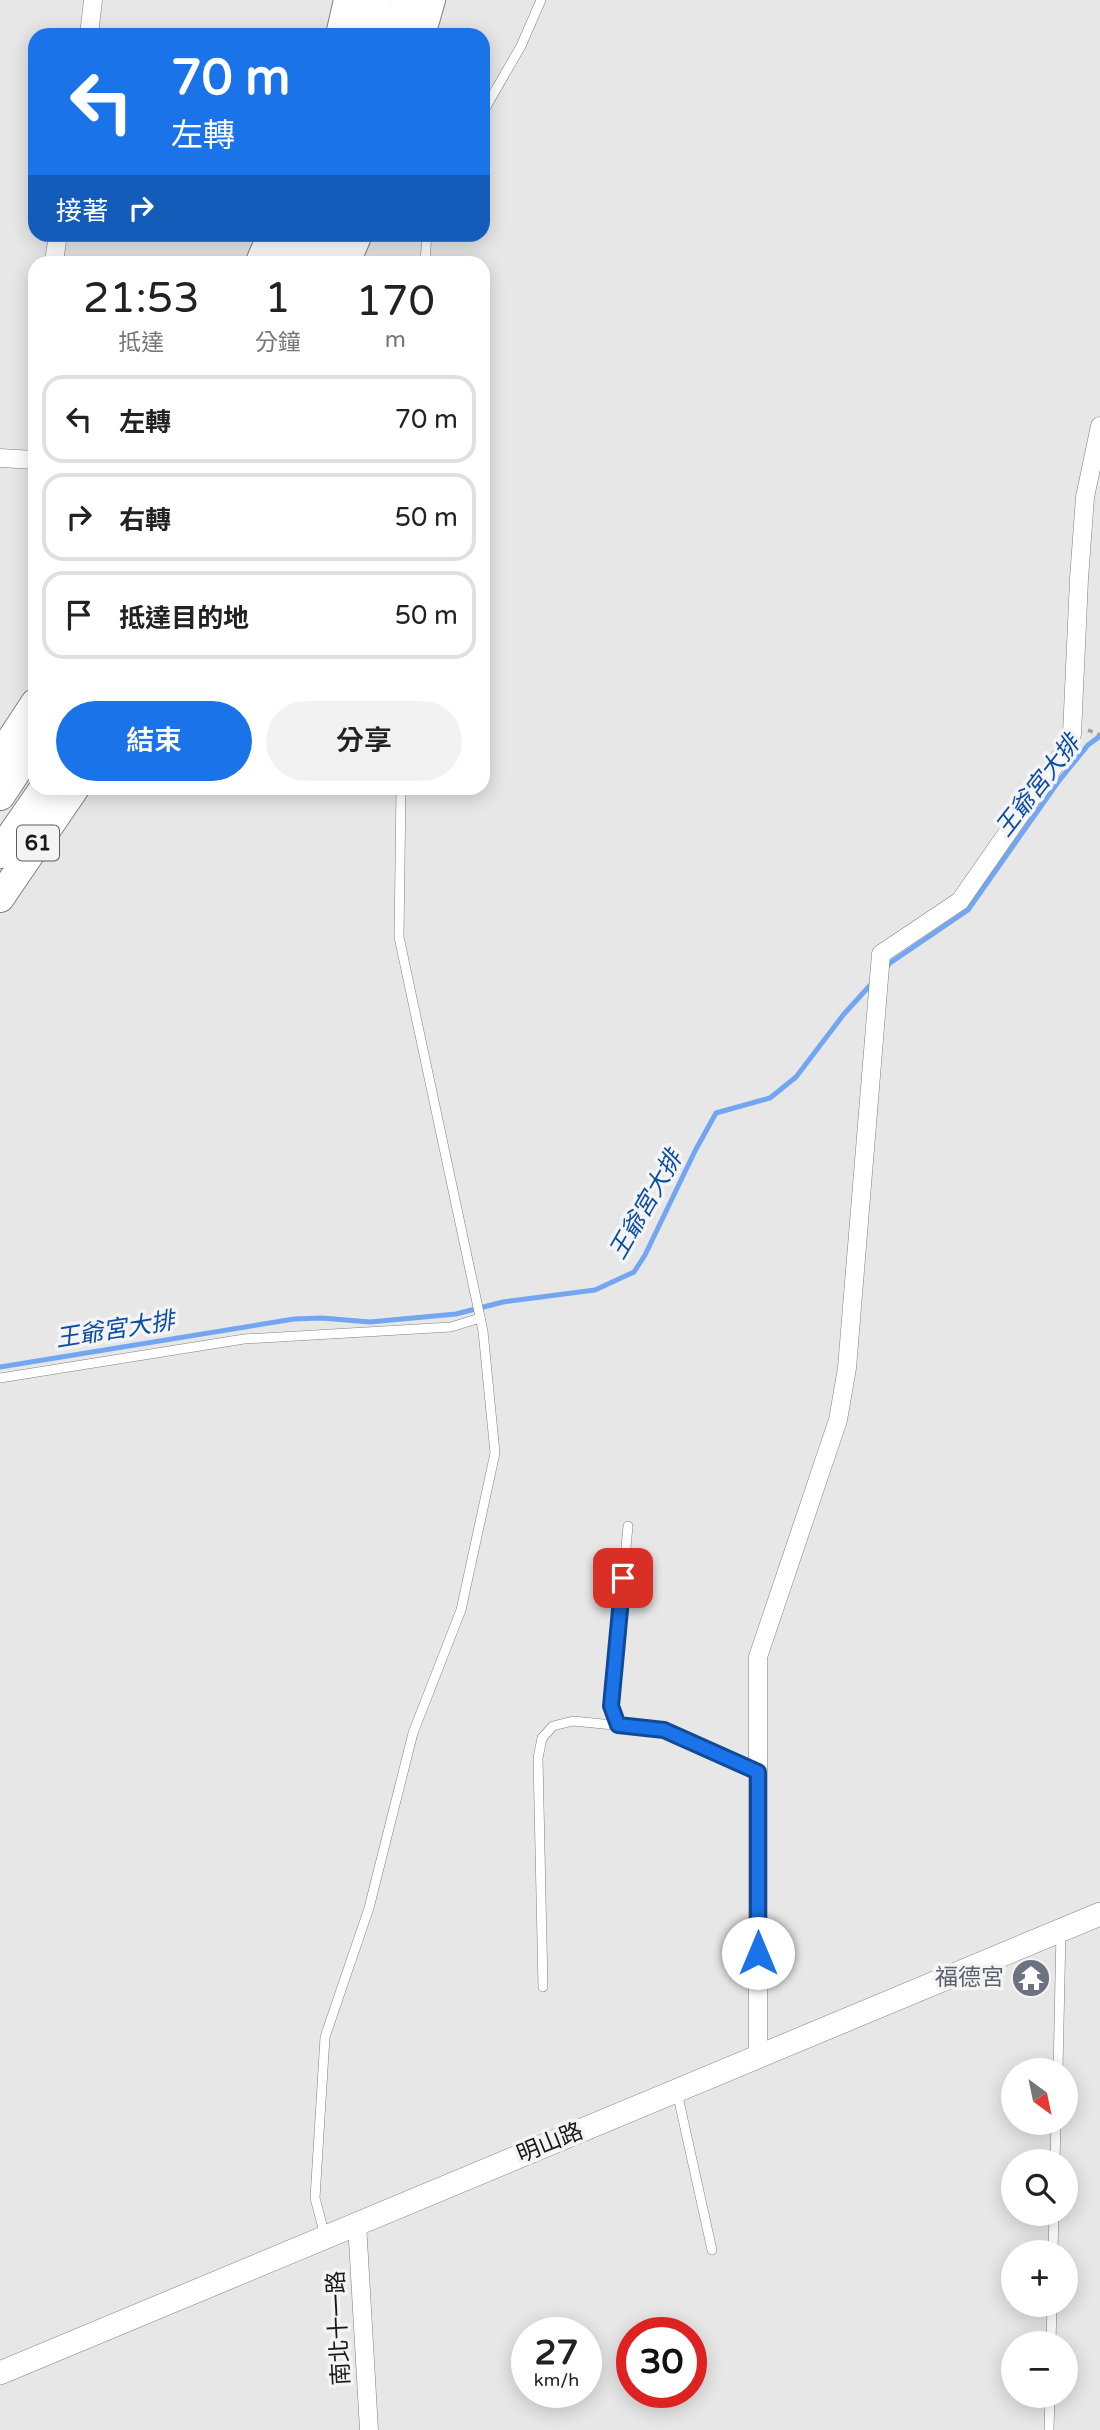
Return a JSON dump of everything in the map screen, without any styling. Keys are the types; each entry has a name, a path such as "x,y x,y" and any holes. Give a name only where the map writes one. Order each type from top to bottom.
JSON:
{"highway":[{"path":"368,28 376,0"},
{"path":"398,28 407,0"},
{"path":"0,794 28,752"},
{"name":"61","path":"0,853 40,795"}],"main road":[{"path":"342,28 348,0"},
{"path":"423,28 431,0"},
{"path":"0,757 28,714"},
{"name":"61","path":"0,898 70,795"}],"street":[{"path":"90,28 93,0"},
{"path":"758,2057 758,1657 838,1420 847,1368 881,954 960,901 1068,746 1072,734 1085,497 1100,426"},
{"path":"0,458 28,460"},
{"name":"明山路","path":"0,2373 1100,1914"},
{"name":"南北十一路","path":"357,2223 369,2430"}],"lane":[{"path":"490,100 521,46 541,0"},
{"path":"325,2236 315,2198 325,2037 369,1908 413,1732 461,1610 495,1453 480,1317 399,937 401,795"},
{"path":"0,1378 244,1339 451,1326 480,1317"},
{"path":"618,1725 611,1706 628,1526"},
{"path":"543,1987 538,1758 542,1738 553,1726 573,1721 664,1730 758,1772"},
{"path":"1058,2058 1061,1930"},
{"path":"677,2091 712,2250"},
{"path":"1049,2430 1050,2408"}],"path":[{"path":"1085,729 1100,735"}],"waterway":[{"name":"王爺宮大排","path":"885,969 968,910 1058,782 1088,745 1100,736"},
{"name":"王爺宮大排","path":"0,1367 294,1319 322,1318 370,1322 456,1314 503,1302 595,1290 634,1272 716,1113 770,1098 796,1077 844,1014 874,981"}],"place":[{"name":"福德宮","path":"1031,1978"}],"route":[{"path":"623,1578 611,1706 618,1725 664,1730 758,1772 758,1953"}]}
